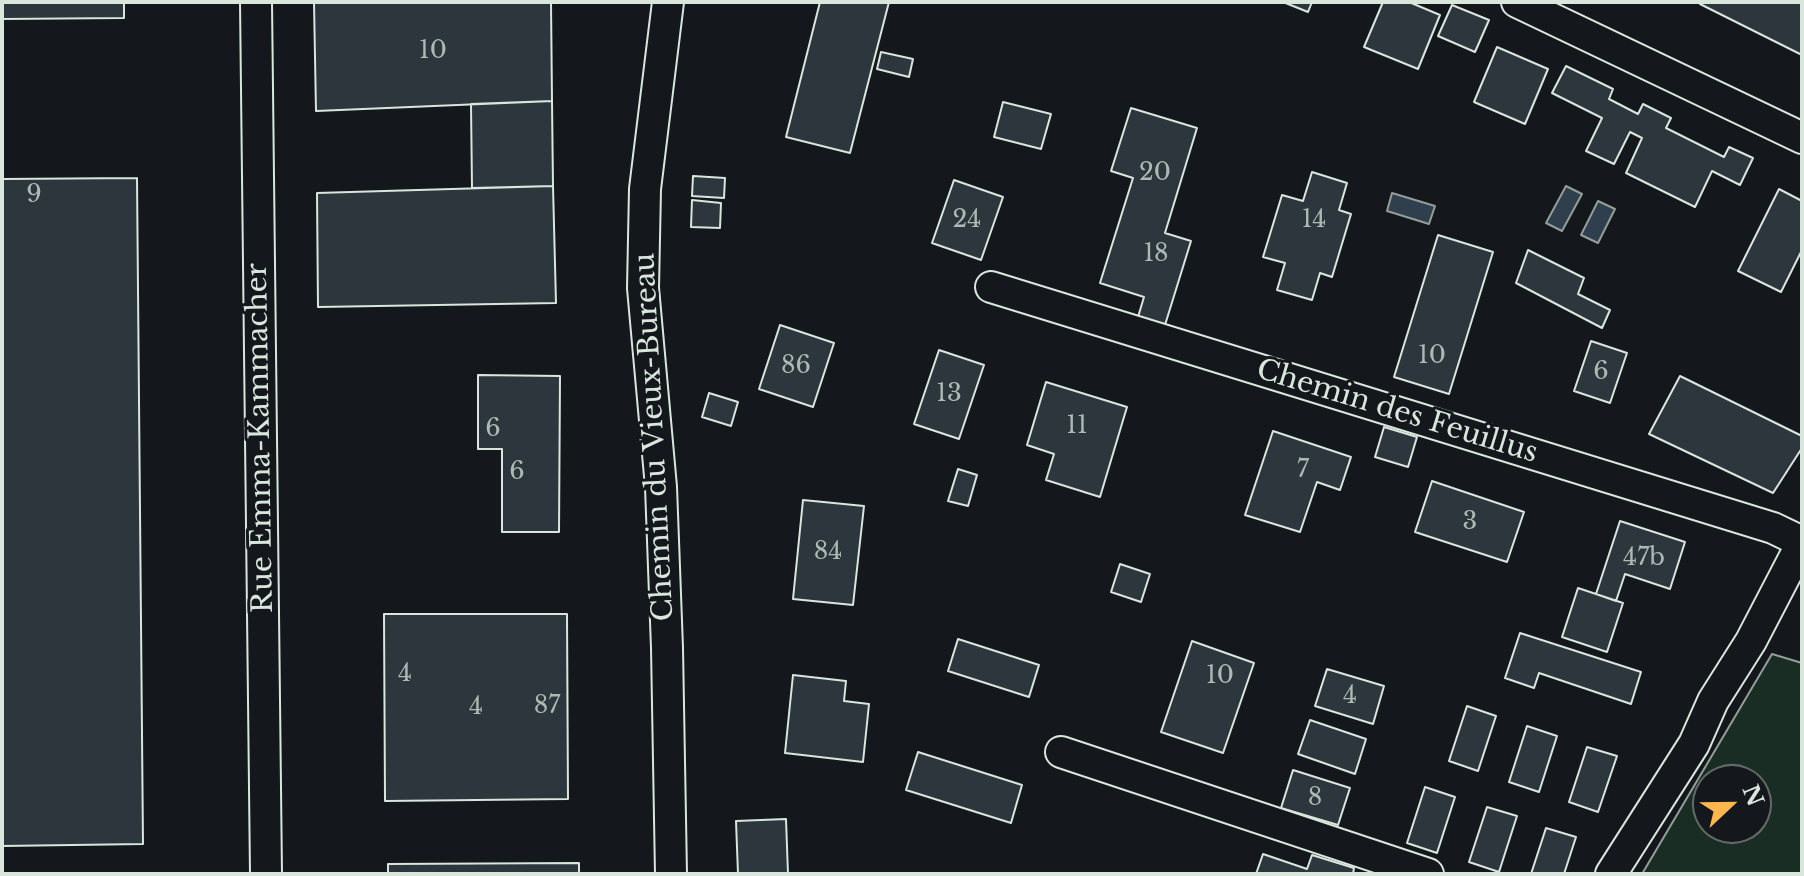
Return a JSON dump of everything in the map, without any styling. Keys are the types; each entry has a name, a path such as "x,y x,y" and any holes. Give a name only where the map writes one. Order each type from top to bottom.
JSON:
{"street":[{"name":"Rue Emma-Kammacher","path":"256,2 266,874"},
{"name":"Chemin du Vieux-Bureau","path":"668,2 645,189 643,288 661,487 671,874"},
{"path":"1517,2 1802,138"},
{"name":"Chemin des Feuillus","path":"991,287 1773,528 1802,542"},
{"path":"1611,874 1694,744 1713,701 1751,641 1802,542"},
{"path":"1061,752 1428,874"}],"green space":[{"path":"1772,654 1802,663 1802,874 1642,874 1692,789 1692,844 1772,844 1772,764 1707,764"}],"water":[{"path":"1566,186 1582,194 1562,231 1546,223"},
{"path":"1392,193 1435,206 1429,224 1387,211"},
{"path":"1598,201 1615,209 1598,243 1581,235"}],"building":[{"path":"2,2 124,2 124,18 2,19"},
{"path":"314,2 551,2 552,101 316,111"},
{"path":"820,2 889,2 850,153 786,137"},
{"path":"1283,2 1312,2 1308,12"},
{"path":"1383,2 1409,2 1440,15 1418,69 1364,47"},
{"path":"1802,2 1802,55 1700,4"},
{"path":"1452,5 1489,20 1475,52 1438,36"},
{"path":"1497,47 1548,69 1525,124 1474,102"},
{"path":"881,52 913,59 909,77 877,69"},
{"path":"1566,66 1613,89 1609,99 1638,114 1643,104 1671,118 1666,128 1724,157 1729,147 1753,158 1740,185 1712,171 1695,207 1626,173 1642,138 1630,132 1614,164 1586,151 1602,118 1552,93"},
{"path":"552,101 553,186 472,188 471,104"},
{"path":"1003,102 1051,114 1041,149 994,137"},
{"path":"1131,108 1197,128 1165,233 1191,241 1165,325 1138,317 1144,297 1100,283 1133,178 1111,171"},
{"path":"1312,172 1347,183 1339,210 1351,214 1332,277 1320,273 1312,300 1277,290 1285,263 1263,257 1282,195 1303,201"},
{"path":"693,176 725,178 724,198 692,196"},
{"path":"137,178 143,844 2,846 2,179"},
{"path":"954,180 1003,197 981,260 932,243"},
{"path":"553,186 556,303 318,307 317,193"},
{"path":"1779,189 1802,201 1802,250 1781,292 1738,271"},
{"path":"692,200 721,203 720,228 691,227"},
{"path":"1438,235 1493,252 1449,394 1394,377"},
{"path":"1528,250 1584,278 1578,294 1610,310 1602,328 1516,283"},
{"path":"780,325 834,343 813,407 759,389"},
{"path":"1591,341 1627,353 1610,403 1574,391"},
{"path":"939,350 984,365 959,439 914,424"},
{"path":"478,375 560,376 559,532 502,532 502,449 478,449"},
{"path":"1680,376 1802,436 1802,448 1773,493 1649,434"},
{"path":"1046,382 1127,407 1100,497 1046,480 1054,454 1027,445"},
{"path":"709,393 738,402 731,426 702,417"},
{"path":"1384,427 1417,437 1408,467 1375,457"},
{"path":"1273,431 1351,457 1340,490 1317,482 1300,532 1245,515"},
{"path":"958,469 977,475 968,506 948,501"},
{"path":"1432,481 1524,512 1507,562 1415,532"},
{"path":"803,500 864,506 853,605 793,599"},
{"path":"1620,521 1685,542 1670,589 1625,574 1616,601 1596,594"},
{"path":"1120,564 1150,574 1141,602 1111,592"},
{"path":"1578,588 1623,603 1607,652 1562,637"},
{"path":"384,614 567,614 568,799 385,801"},
{"path":"1520,633 1641,672 1631,704 1539,673 1534,688 1505,678"},
{"path":"958,639 1039,665 1029,697 948,671"},
{"path":"1192,641 1254,663 1223,753 1161,732"},
{"path":"1327,669 1384,686 1373,724 1315,706"},
{"path":"793,675 846,681 844,701 869,704 863,762 785,753"},
{"path":"1467,706 1496,716 1478,771 1449,761"},
{"path":"1310,720 1366,739 1355,774 1298,754"},
{"path":"1527,726 1557,736 1539,792 1509,782"},
{"path":"1587,747 1617,756 1598,812 1569,802"},
{"path":"918,752 1022,785 1011,823 906,790"},
{"path":"1293,770 1350,788 1338,825 1281,808"},
{"path":"1425,787 1455,797 1437,853 1407,843"},
{"path":"1487,807 1517,816 1499,872 1469,862"},
{"path":"786,819 788,874 738,874 736,821"},
{"path":"1546,828 1576,837 1564,874 1531,874"},
{"path":"1263,854 1307,869 1312,855 1354,868 1353,874 1256,874"},
{"path":"579,863 579,874 388,874 388,864"}]}
